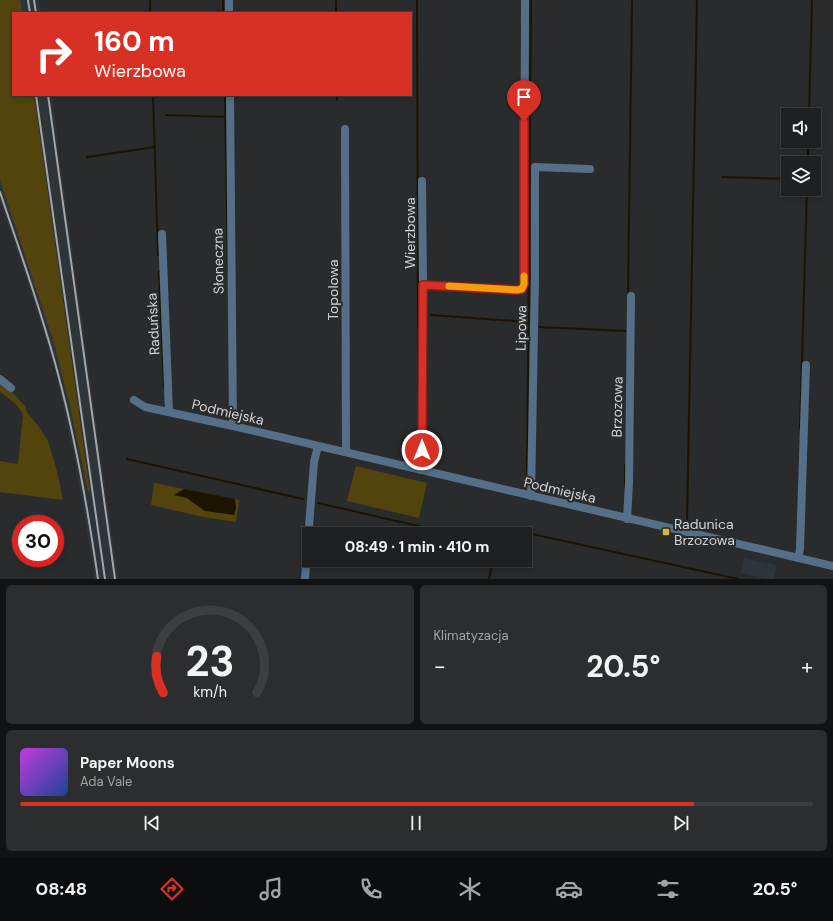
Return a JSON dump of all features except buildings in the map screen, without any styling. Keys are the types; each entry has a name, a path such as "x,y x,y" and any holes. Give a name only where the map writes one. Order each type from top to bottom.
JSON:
{"street":[{"path":"229,0 229,12"},
{"name":"Wierzbowa","path":"423,285 517,290 522,289 524,284 525,0"},
{"name":"Słoneczna","path":"230,96 233,426"},
{"name":"Topolowa","path":"345,129 346,452"},
{"name":"Lipowa","path":"531,496 535,277 535,167 590,169"},
{"name":"Wierzbowa","path":"421,470 423,285 422,181"},
{"name":"Raduńska","path":"162,234 169,412"},
{"name":"Brzozowa","path":"628,519 631,296"},
{"path":"798,558 800,549 806,365"},
{"path":"0,379 11,388"},
{"name":"Podmiejska","path":"134,400 145,407 346,452 833,566"},
{"path":"305,579 314,462 318,446"}],"shaded area":[{"path":"0,0 39,0 41,12 12,12 12,96 52,96 58,139 57,141 118,579 95,579 76,465 56,374 29,286 2,207 0,206"},
{"path":"0,0 20,0 22,12 12,12 12,96 34,96 90,491 88,491 70,406 54,343 0,180"},
{"path":"0,384 11,391 25,406 27,412 48,441 57,471 63,500 0,492 0,461 18,464 23,414 16,404 0,392"},
{"path":"356,466 427,483 419,518 347,501"},
{"path":"154,483 184,489 175,495 187,498 205,511 236,509 235,499 239,500 236,522 203,517 151,505"},
{"path":"184,489 235,499 236,509 234,515 205,511 187,498 174,495"},
{"path":"744,558 777,565 774,579 766,579 741,573"}],"waterway":[{"path":"150,0 150,12"},
{"path":"223,0 223,12"},
{"path":"336,0 336,12"},
{"path":"417,0 418,360"},
{"path":"527,487 531,0"},
{"path":"628,295 632,0"},
{"path":"687,520 697,0"},
{"path":"809,108 812,0"},
{"path":"153,96 158,255"},
{"path":"225,96 228,270"},
{"path":"166,115 226,117"},
{"path":"87,157 155,147"},
{"path":"808,148 808,156"},
{"path":"722,177 781,179"},
{"path":"800,428 807,196"},
{"path":"159,271 164,388"},
{"path":"431,315 529,322"},
{"path":"539,327 627,331"},
{"path":"418,366 418,464"},
{"path":"127,459 303,499"},
{"path":"625,465 625,487"},
{"path":"318,503 423,527"},
{"path":"532,534 738,579"},
{"path":"489,579 492,567"}],"railway":[{"path":"28,0 30,12"},
{"path":"34,0 36,12"},
{"path":"36,96 105,579"},
{"path":"48,96 115,579"},
{"path":"0,192 52,351 81,476 98,579"}],"slow traffic":[{"path":"449,286 517,290 522,289 524,284 524,276"}],"place":[{"name":"Radunica Brzozowa","path":"666,532"}],"route":[{"path":"422,450 423,285 517,290 522,289 524,284 524,121"}]}
